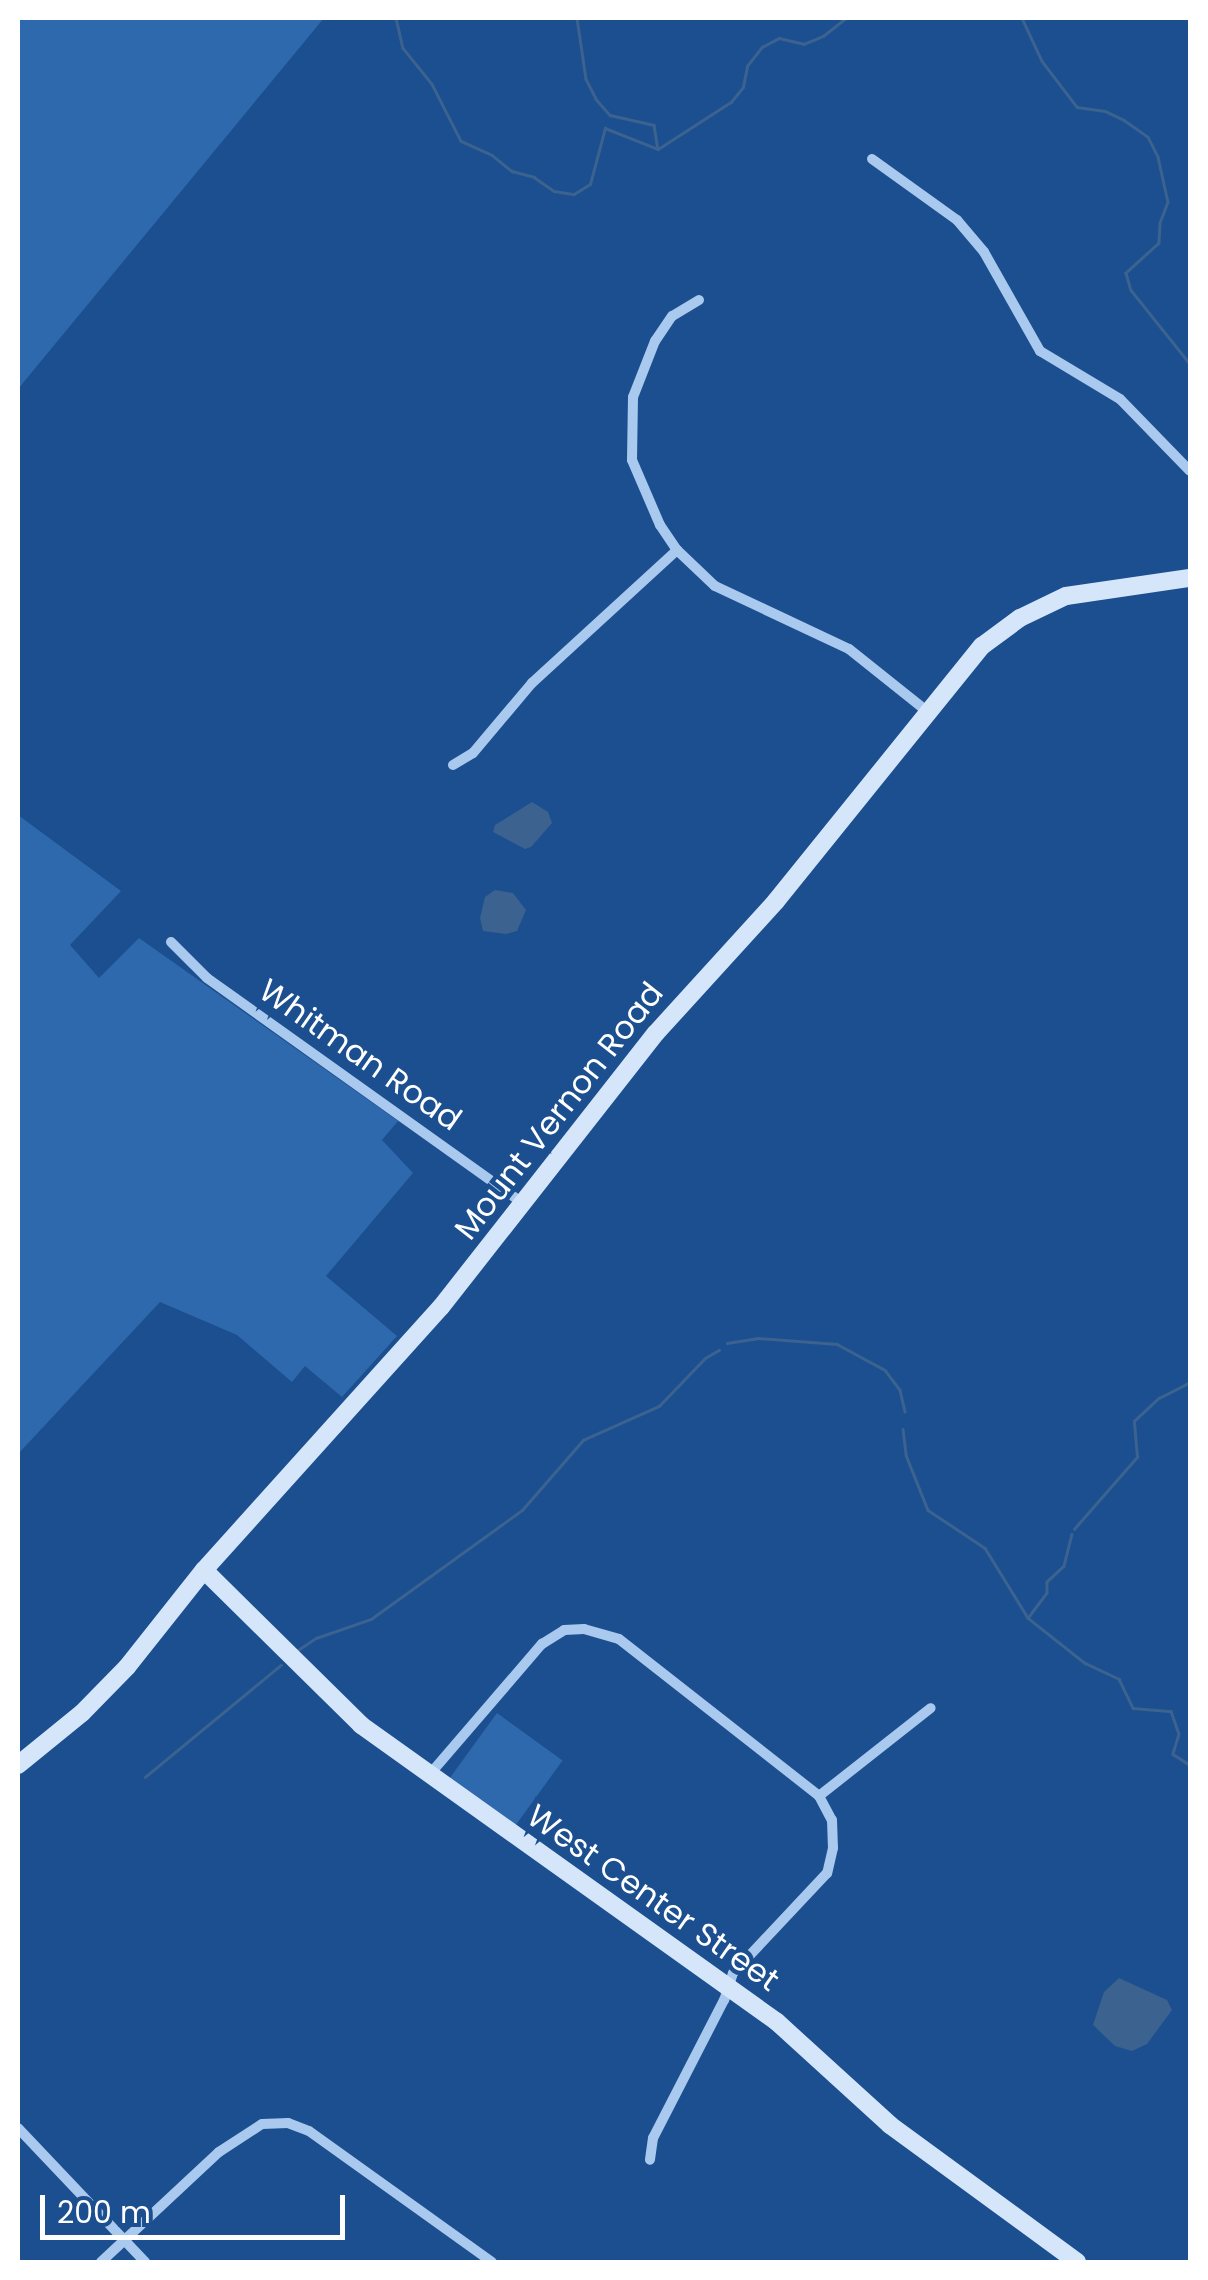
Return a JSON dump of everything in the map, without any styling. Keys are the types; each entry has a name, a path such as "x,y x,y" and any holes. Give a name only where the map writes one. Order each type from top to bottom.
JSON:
{"main road":[{"name":"Mount Vernon Road","path":"18,1765 82,1713 126,1667 204,1570 441,1307 656,1033 776,901 982,646 1034,610 1082,592 1190,578"},
{"name":"West Center Street","path":"204,1570 361,1725 809,2048 890,2125 1077,2262"}],"street":[{"path":"872,159 957,220 984,252 1040,352 1120,400 1190,470"},
{"path":"699,300 672,316 656,342 633,398 632,460 643,493 677,550 714,586 848,649 928,712"},
{"path":"452,765 473,753 518,696 677,550"},
{"name":"Whitman Road","path":"171,942 207,978 525,1204"},
{"path":"428,1777 542,1644 564,1630 584,1628 619,1639 818,1796 832,1820 834,1848 827,1873 733,1973 653,2138 650,2160"},
{"path":"818,1796 930,1708"},
{"path":"100,2262 220,2152 262,2124 288,2123 309,2131 492,2262"},
{"path":"18,2128 145,2262"}],"shaded area":[{"path":"18,18 324,18 18,389"},
{"path":"532,802 548,812 552,823 531,847 525,849 493,832 495,825"},
{"path":"18,815 121,891 70,945 99,978 139,938 398,1121 382,1140 413,1173 326,1276 397,1336 342,1397 305,1366 292,1382 237,1335 160,1302 18,1454"},
{"path":"495,890 513,893 526,910 517,931 483,931 480,918 485,897"},
{"path":"497,1713 563,1761 512,1830 446,1783"},
{"path":"1119,1978 1167,2000 1172,2010 1147,2044 1132,2051 1115,2046 1093,2025 1104,1992"}],"waterway":[{"path":"396,18 403,48 432,84 461,141 492,155 512,171 534,177 554,191 574,194 590,184 605,128 658,149"},
{"path":"577,18 586,79 596,99 610,115 654,125 658,149 731,102 743,87 747,66 762,47 779,38 804,44 823,36 846,18"},
{"path":"1022,18 1042,61 1077,107 1105,111 1124,120 1148,137 1158,157 1168,202 1160,223 1159,243 1126,273 1131,290 1190,364"},
{"path":"727,1343 757,1338 837,1344 885,1370 900,1390 905,1411"},
{"path":"298,1650 316,1638 371,1619 522,1510 583,1440 659,1406 705,1358 719,1350"},
{"path":"1074,1529 1137,1457 1134,1421 1159,1398 1190,1382"},
{"path":"903,1429 906,1455 928,1510 985,1548 1028,1618"},
{"path":"1072,1534 1064,1566 1047,1582 1047,1593 1028,1618 1085,1663 1119,1679 1133,1708 1171,1711 1179,1734 1173,1754 1190,1765"},
{"path":"145,1777 281,1665"}]}
